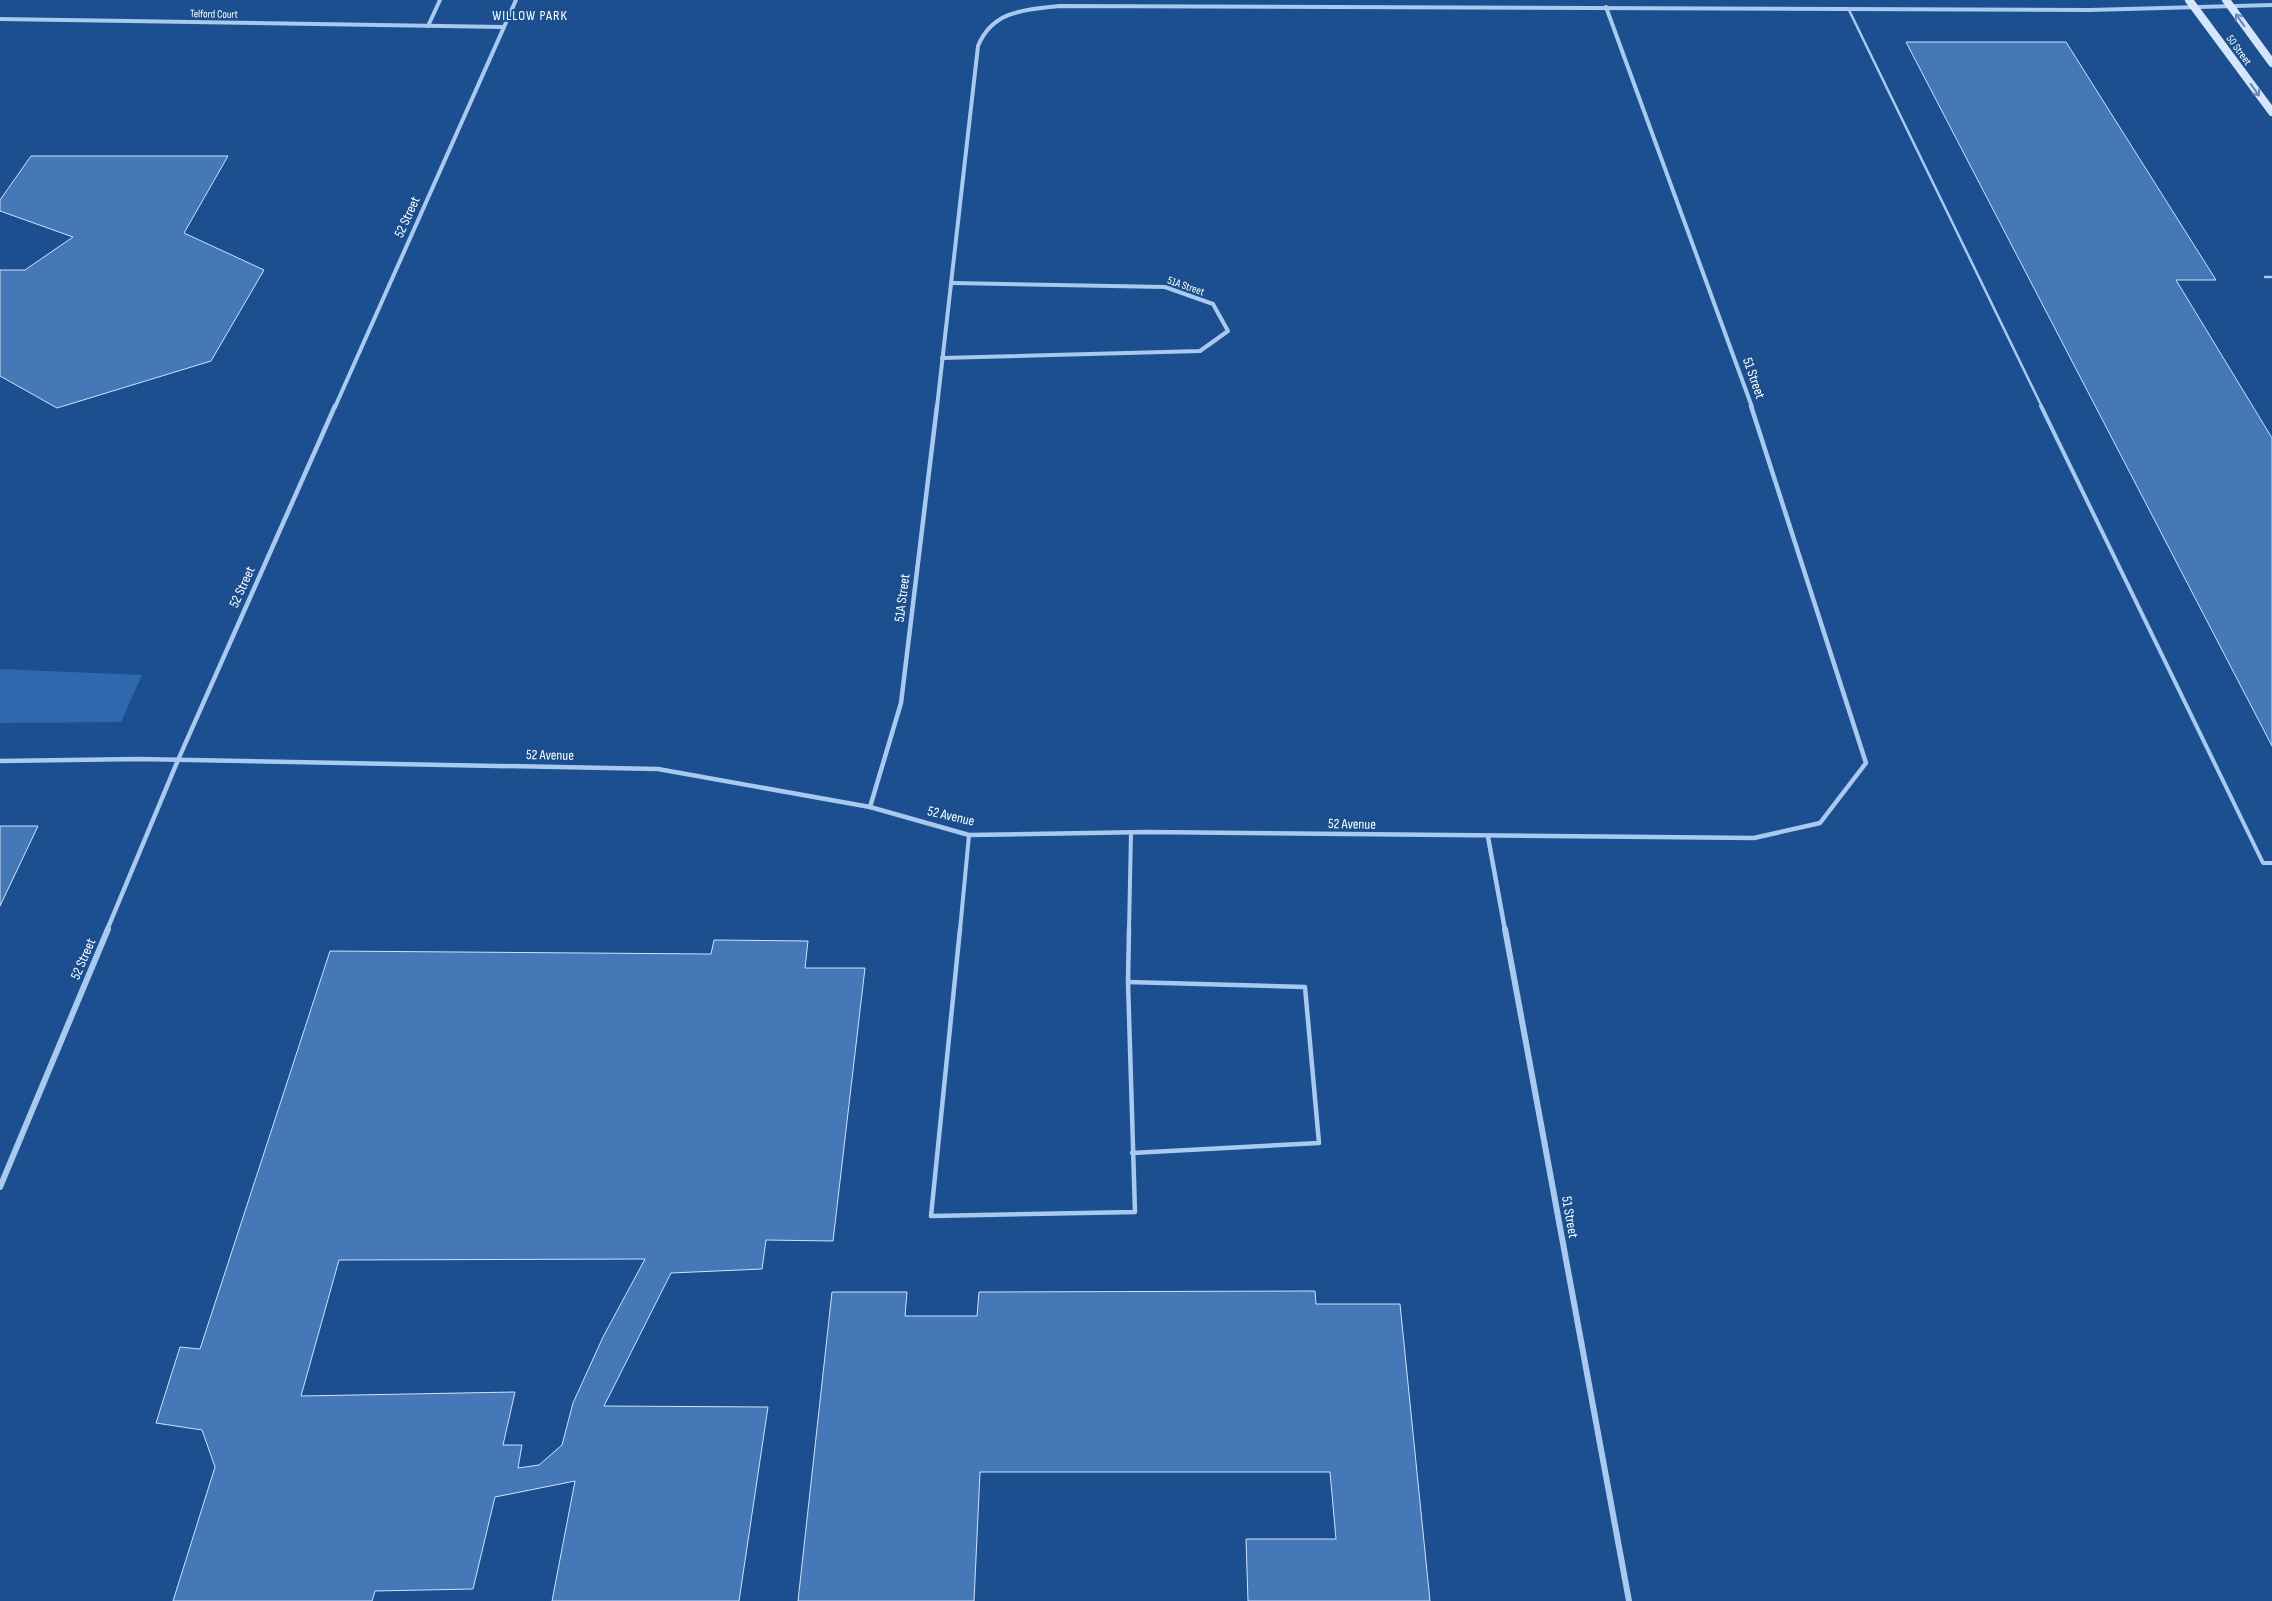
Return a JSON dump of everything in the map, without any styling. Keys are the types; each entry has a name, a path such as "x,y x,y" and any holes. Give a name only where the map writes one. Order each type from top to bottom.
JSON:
{"main road":[{"name":"50 Street","path":"2190,0 2272,112"},
{"name":"50 Street","path":"2228,2 2272,63"}],"street":[{"path":"428,26 440,0"},
{"name":"52 Street","path":"0,1187 178,760 516,0"},
{"path":"1606,7 2090,10 2195,8 2228,2 2272,5"},
{"name":"51A Street","path":"870,807 901,703 952,283 978,46 987,29 1004,17 1028,10 1059,6 1606,7"},
{"name":"51 Street","path":"1606,7 1748,396 1866,762"},
{"name":"Telford Court","path":"0,19 504,27"},
{"name":"51A Street","path":"942,358 1200,351 1228,331 1213,304 1164,287 952,283"},
{"name":"52 Avenue","path":"0,761 178,760 658,768 870,807 969,834 1131,832 1488,837 1754,838 1820,823 1866,762"},
{"name":"51 Street","path":"1488,837 1629,1601"}],"lane":[{"path":"1848,8 2263,863 2272,863"},
{"path":"2265,277 2272,277"},
{"path":"969,834 930,1216 1135,1212 1128,982 1131,832"},
{"path":"1128,982 1305,987 1319,1143 1132,1153"}],"shaded area":[{"path":"0,669 142,675 121,722 0,723"}],"building":[{"path":"1906,42 2066,42 2216,280 2176,280 2272,438 2272,746"},
{"path":"31,156 228,156 184,233 264,270 211,361 57,408 0,376 0,270 25,270 73,237 0,211 0,200"},
{"path":"0,826 38,826 0,906"},
{"path":"714,940 808,941 805,968 865,968 833,1241 766,1240 762,1269 671,1273 604,1406 768,1407 739,1601 552,1601 575,1481 495,1497 473,1589 375,1591 372,1601 173,1601 215,1467 202,1430 156,1423 180,1347 200,1349 330,951 711,954","holes":["645,1259 603,1337 573,1403 562,1445 539,1465 518,1468 522,1445 503,1445 515,1392 301,1396 339,1260"]},
{"path":"1315,1291 1316,1304 1400,1304 1430,1601 1248,1601 1246,1539 1336,1539 1330,1472 980,1472 974,1601 798,1601 832,1292 907,1292 905,1316 977,1316 979,1292"}],"district":[{"name":"WILLOW PARK","path":"530,15"}]}
